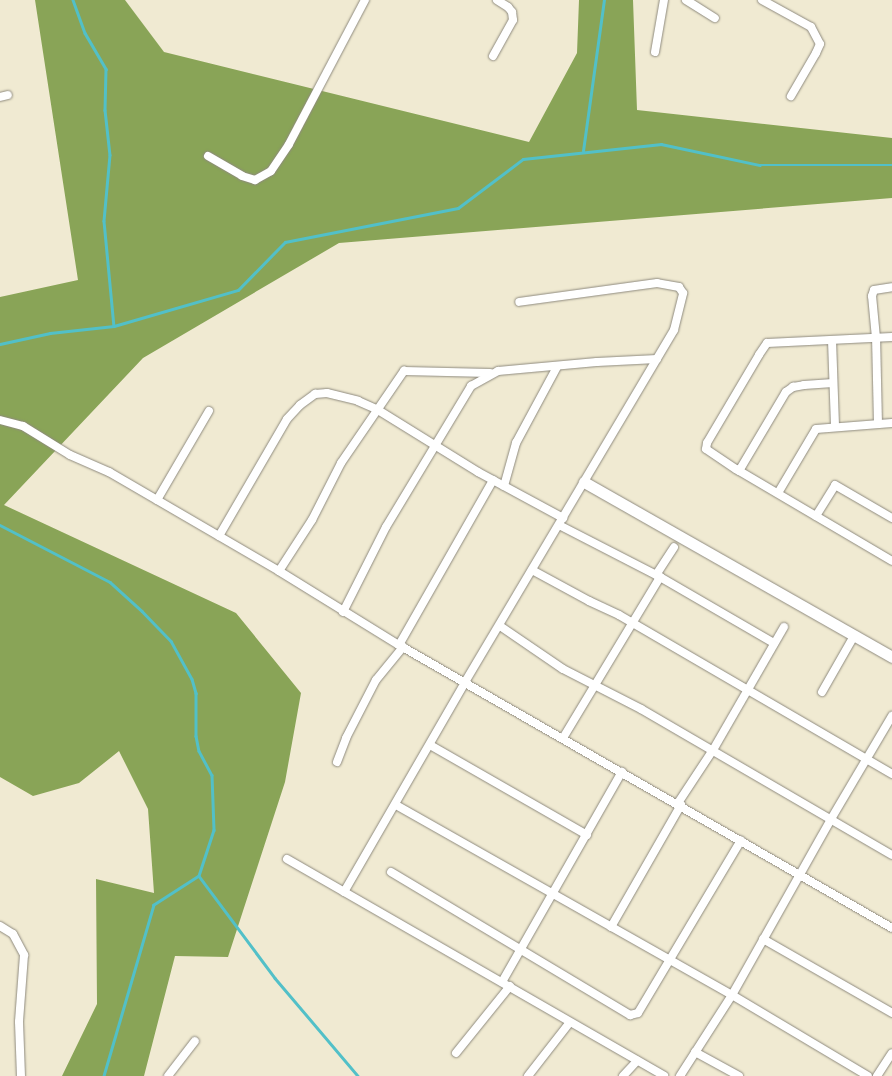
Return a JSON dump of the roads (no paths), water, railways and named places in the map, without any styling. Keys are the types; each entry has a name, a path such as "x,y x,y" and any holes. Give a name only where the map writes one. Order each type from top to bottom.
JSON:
{"street":[{"path":"208,156 242,176 255,180 271,171 289,144 365,0"},
{"path":"494,56 513,20 512,12 497,0"},
{"path":"655,52 664,0"},
{"path":"686,0 715,18"},
{"path":"762,0 810,28 820,44 791,96"},
{"path":"344,892 396,805 465,682 500,626 674,330 684,299 679,287 657,283 519,302"},
{"path":"878,424 876,338 872,296 874,290 892,287"},
{"path":"892,337 768,343 761,350 707,443 706,449 709,454 892,561"},
{"path":"832,340 835,426"},
{"path":"343,612 386,527 471,386 498,371 597,362 657,359"},
{"path":"504,486 516,442 557,367"},
{"path":"279,571 312,520 341,462 404,371 492,373"},
{"path":"739,471 786,392 793,387 834,383"},
{"path":"219,536 283,426 300,405 315,394 327,393 358,401 378,410 561,522 774,643"},
{"path":"157,500 209,411"},
{"path":"0,420 23,426 70,455 109,472 279,571 401,646 892,928"},
{"path":"778,493 813,432 820,428 835,426 892,423"},
{"path":"337,762 346,738 376,680 401,646 493,480"},
{"path":"584,482 892,657"},
{"path":"816,516 835,485 892,518"},
{"path":"564,738 632,623 674,547"},
{"path":"532,570 632,623 892,774"},
{"path":"500,626 563,668 594,686 641,709 892,855"},
{"path":"611,927 679,804 713,750 784,627"},
{"path":"822,692 854,636"},
{"path":"680,1076 732,995 799,874 892,716"},
{"path":"430,745 587,835"},
{"path":"502,982 622,772"},
{"path":"396,805 732,995 868,1076"},
{"path":"391,872 630,1015 638,1013 668,959 741,840"},
{"path":"287,859 664,1076"},
{"path":"0,926 13,934 24,955 19,1022 21,1076"},
{"path":"763,939 892,1013"},
{"path":"456,1053 510,986"},
{"path":"528,1076 570,1022"},
{"path":"168,1076 195,1042"},
{"path":"695,1052 739,1076"},
{"path":"877,1076 892,1053"},
{"path":"623,1076 637,1061"}],"waterway":[{"path":"73,0 85,33 106,69 105,110 110,155 104,221 114,326"},
{"path":"583,151 604,0"},
{"path":"0,344 50,333 114,326 238,290 285,242 458,208 523,159 661,144 760,165 892,165"},
{"path":"0,525 110,582 171,641 192,679 196,693 196,736 199,751 212,775 214,830 199,876 154,905 104,1076"},
{"path":"199,876 275,978 358,1076"}]}
